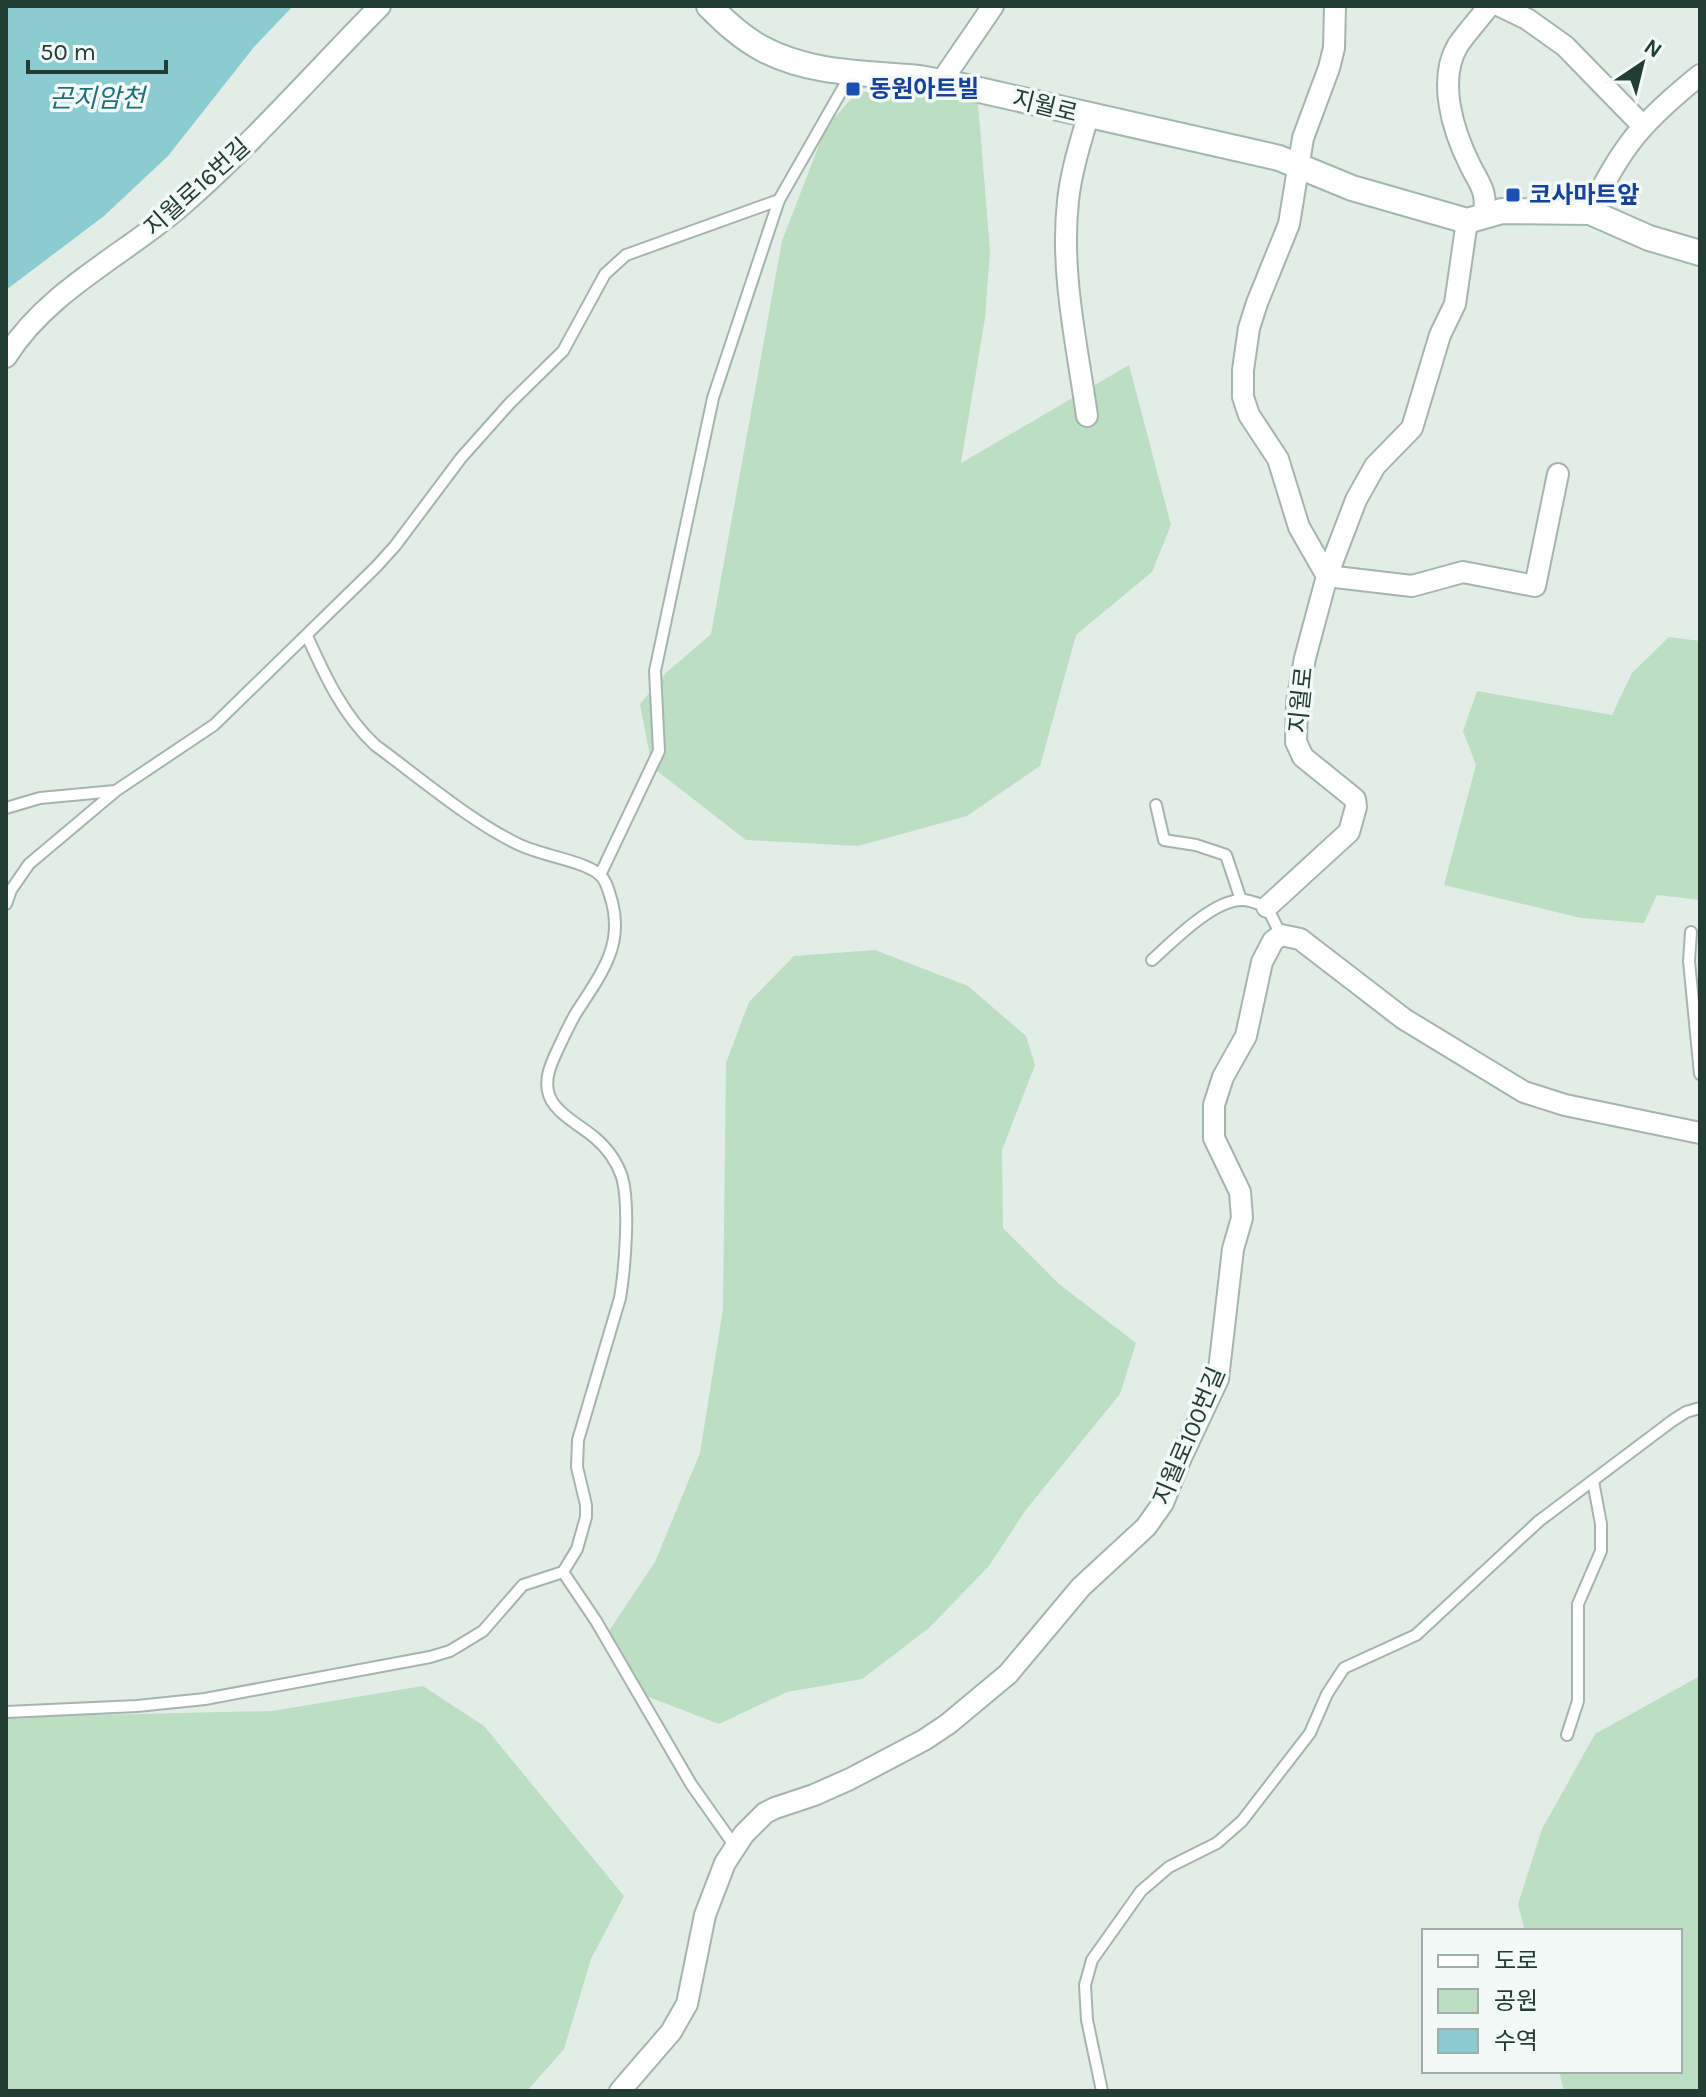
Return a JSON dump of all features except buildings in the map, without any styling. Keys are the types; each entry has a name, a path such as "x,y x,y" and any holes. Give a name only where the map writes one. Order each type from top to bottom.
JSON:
{"street":[{"name":"지월로16번길","path":"6,357 46,307 181,206 380,6"},
{"name":"지월로","path":"709,6 762,49 798,63 851,74 912,77 941,82 1253,152 1352,188 1476,219 1502,211 1590,212 1658,241 1700,253"},
{"path":"941,82 993,6"},
{"path":"1335,6 1334,48 1329,68 1303,138 1289,224 1249,328 1243,370 1243,397 1249,415 1278,459 1299,527 1327,576 1412,586 1463,572 1535,586 1558,474"},
{"path":"1476,219 1487,198 1464,153 1449,102 1448,85 1449,69 1458,46 1489,6"},
{"path":"1500,6 1538,26 1565,46 1642,125"},
{"path":"1590,212 1618,158 1642,125 1700,75"},
{"path":"1087,416 1066,257 1072,175 1088,116"},
{"name":"지월로","path":"1267,907 1349,832 1356,807 1355,799 1303,757 1296,742 1296,712 1305,658 1327,576 1356,500 1375,466 1412,428 1440,335 1455,304 1476,219"},
{"path":"1281,935 1300,939 1404,1019 1524,1092 1565,1105 1700,1133"},
{"name":"지월로100번길","path":"620,2091 665,2040 687,2004 705,1915 734,1845 765,1813 850,1779 948,1724 1008,1674 1066,1603 1146,1527 1163,1503 1218,1379 1233,1249 1242,1218 1240,1192 1214,1138 1214,1105 1223,1077 1246,1036 1262,962 1273,941 1281,935"}],"lane":[{"path":"600,875 659,751 655,671 713,398 779,200 851,74"},
{"path":"6,904 11,890 29,864 117,790 214,725 395,546 461,458 510,403 563,351 595,289 616,263 626,255 779,200"},
{"path":"6,1712 137,1706 205,1699 450,1651 483,1631 523,1585 563,1572 577,1549 586,1517 577,1467 578,1440 620,1298 625,1195 622,1177 608,1152 549,1097 546,1084 549,1069 566,1032 603,974 611,954 617,929 607,885 600,875 522,846 496,832 375,745 363,734 331,688 307,636"},
{"path":"6,808 40,798 117,790"},
{"path":"1156,805 1164,840 1196,845 1226,855 1241,900"},
{"path":"1152,960 1222,904 1241,900 1267,907 1281,935"},
{"path":"1691,932 1689,961 1700,1074"},
{"path":"1102,2091 1087,2020 1085,1985 1092,1960 1141,1891 1169,1867 1217,1843 1242,1821 1310,1733 1327,1694 1344,1668 1416,1635 1539,1521 1672,1421 1700,1408"},
{"path":"1567,1735 1578,1701 1578,1604 1601,1551 1601,1524 1593,1481"},
{"path":"563,1572 596,1621 691,1784 734,1845"}],"green space":[{"path":"880,87 978,103 990,251 985,318 961,463 1129,365 1171,525 1152,572 1076,635 1040,766 967,816 858,846 746,840 652,767 640,704 666,673 711,634 782,241 826,127 855,95"},
{"path":"1669,637 1700,641 1700,900 1657,895 1644,923 1581,918 1444,885 1476,765 1463,731 1477,691 1612,715 1632,673"},
{"path":"875,950 968,986 1026,1036 1035,1065 1002,1150 1003,1228 1059,1284 1136,1343 1120,1394 1025,1511 989,1566 929,1628 862,1679 787,1692 719,1724 641,1694 607,1634 655,1562 700,1453 723,1309 726,1063 749,1002 794,956"},
{"path":"1700,1676 1700,2091 1564,2091 1560,2073 1682,2073 1682,1929 1524,1929 1518,1904 1542,1829 1595,1734"},
{"path":"423,1686 484,1726 624,1896 591,1959 564,2049 527,2091 6,2091 6,1717 272,1711"}],"water":[{"name":"곤지암천","path":"6,6 293,6 254,47 168,156 104,216 6,290"}],"place":[{"name":"동원아트빌","path":"853,89"},
{"name":"코사마트앞","path":"1513,195"}]}
